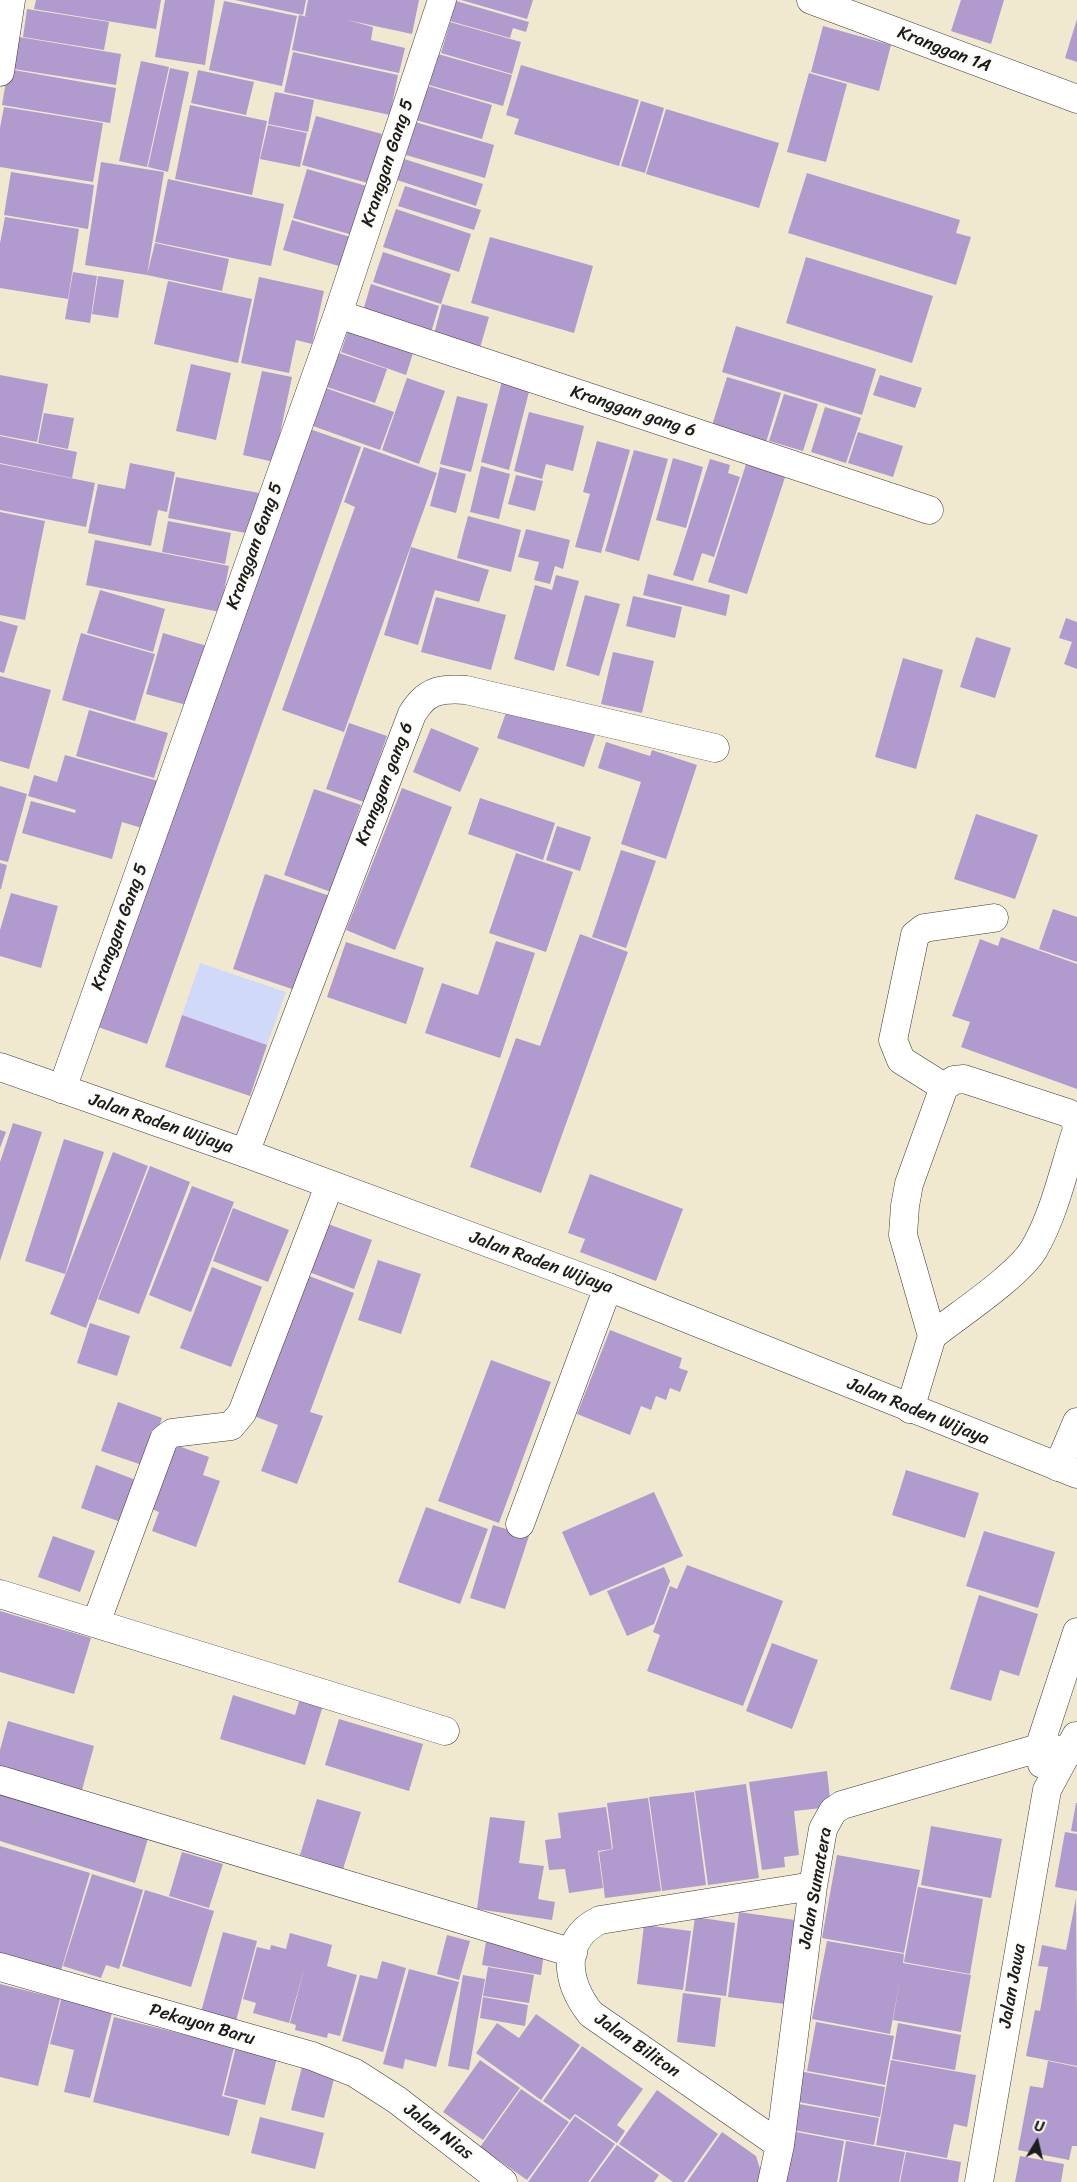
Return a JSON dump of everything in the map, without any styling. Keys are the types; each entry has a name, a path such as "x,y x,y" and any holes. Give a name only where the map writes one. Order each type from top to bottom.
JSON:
{"street":[{"path":"0,72 11,0"},
{"name":"Kranggan Gang 5","path":"62,1089 338,314 442,0"},
{"name":"Kranggan 1A","path":"811,0 1077,100"},
{"name":"Kranggan gang 6","path":"338,314 929,510"},
{"name":"Kranggan gang 6","path":"245,1153 412,714 420,701 434,692 450,689 466,690 715,748"},
{"path":"944,1087 901,1060 893,1040 915,935 924,928 994,918"},
{"name":"Jalan Raden Wijaya","path":"0,1068 245,1153 330,1186 608,1287 1067,1471"},
{"path":"910,1409 932,1336 903,1235 904,1206 909,1184 944,1087 954,1080 964,1079 1068,1113 1074,1117 1077,1129 1045,1226 1034,1250 1015,1271 932,1336"},
{"path":"96,1624 164,1439 172,1433 231,1426 242,1413 330,1186"},
{"path":"520,1524 608,1287"},
{"path":"1067,1471 1077,1422"},
{"path":"0,1594 445,1730"},
{"name":"Jalan Jawa","path":"979,2182 1047,1790 1039,1748 1077,1632"},
{"name":"Jalan Jawa","path":"1047,1790 1075,1745"},
{"name":"Jalan Sumatera","path":"772,2182 780,2145 813,1886 823,1829 833,1811 842,1805 1039,1748 1075,1745"},
{"path":"0,1780 572,1953"},
{"name":"Jalan Biliton","path":"780,2145 591,2014 579,1999 572,1985 570,1970 572,1953 583,1931 600,1920 813,1886"},
{"name":"Pekayon Baru","path":"0,1967 312,2056 356,2073 397,2100"},
{"name":"Jalan Nias","path":"397,2100 503,2182"}],"shaded area":[{"path":"200,963 286,992 267,1045 182,1015"}],"building":[{"path":"36,0 161,0 156,29 34,9"},
{"path":"165,0 215,0 205,65 155,57"},
{"path":"235,0 306,0 303,15"},
{"path":"308,0 419,0 412,34 347,20 373,27 371,40 405,48 399,73 292,50 299,15 308,17 305,16"},
{"path":"461,0 533,0 527,19"},
{"path":"961,0 1004,0 991,44 951,31"},
{"path":"224,1 297,16 282,86 209,70"},
{"path":"456,1 529,22 526,32 513,28 510,38 450,21"},
{"path":"27,9 109,22 104,50 23,37"},
{"path":"1077,19 1077,62 1065,58"},
{"path":"450,22 521,42 512,74 441,53"},
{"path":"823,26 891,45 879,91 811,72"},
{"path":"19,37 121,54 116,85 14,69"},
{"path":"293,52 398,75 390,115 284,92"},
{"path":"438,54 512,75 503,106 429,85"},
{"path":"141,61 169,67 147,167 119,161"},
{"path":"521,65 639,100 619,166 514,134 519,119 506,115"},
{"path":"170,68 189,72 168,172 148,167"},
{"path":"8,69 116,88 110,123 2,105"},
{"path":"198,70 254,82 246,115 191,103"},
{"path":"809,73 847,84 826,162 787,152"},
{"path":"425,85 492,105 482,139 416,120"},
{"path":"275,92 314,100 308,132 268,124"},
{"path":"641,101 664,108 645,173 621,166"},
{"path":"190,105 267,121 252,195 175,179"},
{"path":"4,107 103,123 93,182 0,167 0,128"},
{"path":"666,109 779,143 759,208 646,174"},
{"path":"316,116 382,134 368,183 302,165"},
{"path":"415,122 494,145 485,178 406,155"},
{"path":"268,125 307,133 300,167 260,159"},
{"path":"401,158 483,184 476,206 394,179"},
{"path":"101,162 164,172 147,275 85,265"},
{"path":"307,169 370,187 356,236 293,218"},
{"path":"11,172 94,185 88,229 4,215"},
{"path":"807,173 960,220 956,233 971,237 956,285 788,233"},
{"path":"168,179 284,204 271,266 155,242"},
{"path":"405,186 481,210 474,230 398,206"},
{"path":"396,209 471,234 459,272 383,247"},
{"path":"5,217 79,229 68,299 0,288 0,243"},
{"path":"292,220 354,238 346,268 283,250"},
{"path":"490,237 593,266 574,333 471,303"},
{"path":"155,243 229,259 222,291 147,275"},
{"path":"383,252 451,274 441,304 373,282"},
{"path":"806,257 933,296 912,363 786,323"},
{"path":"73,272 97,276 90,323 65,319"},
{"path":"98,276 124,280 118,318 92,314"},
{"path":"259,277 324,291 312,344 296,340 289,373 241,363"},
{"path":"168,281 252,299 238,363 154,344"},
{"path":"371,284 439,306 430,336 362,314"},
{"path":"442,304 489,317 479,351 433,338"},
{"path":"350,324 415,347 406,375 341,352"},
{"path":"736,326 876,369 862,415 722,372"},
{"path":"339,353 387,369 375,403 327,387"},
{"path":"191,364 231,373 216,440 176,431"},
{"path":"262,371 292,377 274,462 243,455"},
{"path":"0,375 48,384 37,442 0,435"},
{"path":"880,375 922,388 915,408 873,395"},
{"path":"727,377 781,393 764,449 710,432"},
{"path":"407,378 445,391 419,464 382,450"},
{"path":"502,381 530,388 509,470 481,462"},
{"path":"323,387 394,412 380,450 310,425"},
{"path":"784,394 818,404 803,451 769,441"},
{"path":"457,396 488,404 471,472 440,464"},
{"path":"825,407 861,418 846,463 811,452"},
{"path":"529,412 584,426 573,471 546,464 542,479 514,471"},
{"path":"44,413 74,418 68,449 38,443"},
{"path":"307,428 361,447 147,1044 92,1025"},
{"path":"858,432 903,446 893,477 848,463"},
{"path":"0,436 77,452 72,478 0,463"},
{"path":"597,441 630,450 601,553 575,547 590,494 583,492"},
{"path":"364,447 437,473 344,732 282,710 355,507 344,502"},
{"path":"634,450 668,459 639,561 605,551"},
{"path":"673,458 703,467 686,528 656,520"},
{"path":"748,458 787,471 747,594 708,582"},
{"path":"710,459 730,465 728,473 740,477 714,557 702,553 693,581 673,575"},
{"path":"130,463 175,472 167,512 158,510 151,546 88,533 98,484 125,489"},
{"path":"0,464 95,483 86,527 0,510"},
{"path":"481,466 510,474 499,519 470,512"},
{"path":"440,467 466,474 456,513 430,506"},
{"path":"516,475 543,481 535,511 508,504"},
{"path":"176,477 259,493 251,534 168,518"},
{"path":"0,512 45,521 25,620 0,615"},
{"path":"468,516 521,530 511,572 457,558"},
{"path":"168,521 231,533 225,564 162,552"},
{"path":"526,529 570,540 563,569 555,566 550,584 534,580 539,562 518,557"},
{"path":"95,540 229,566 220,612 86,585"},
{"path":"411,547 489,570 479,602 435,590 418,645 384,635"},
{"path":"648,574 730,595 726,616 643,595"},
{"path":"556,575 579,581 554,671 514,659 535,585 552,590"},
{"path":"100,590 165,609 153,652 87,633"},
{"path":"585,595 620,604 599,676 566,666"},
{"path":"633,596 682,607 675,638 626,626"},
{"path":"436,597 506,615 491,670 421,652"},
{"path":"1066,618 1077,622 1077,669 1064,664 1072,642 1059,638"},
{"path":"0,621 18,626 4,673 0,672"},
{"path":"81,633 155,654 135,721 62,700"},
{"path":"163,633 207,646 190,706 146,694"},
{"path":"976,637 1011,648 995,698 960,687"},
{"path":"613,652 654,661 642,713 601,704"},
{"path":"903,658 943,670 916,769 875,757"},
{"path":"0,676 51,690 29,769 0,761"},
{"path":"508,707 595,735 584,767 497,738"},
{"path":"89,710 168,733 154,778 76,756"},
{"path":"349,723 387,736 364,802 326,789"},
{"path":"431,728 479,748 460,792 413,772"},
{"path":"606,742 650,756 652,750 697,765 666,859 621,844 641,782 598,768"},
{"path":"65,755 158,781 145,829 122,822 112,859 22,833 31,801 75,813 76,810 28,796 34,775 57,782"},
{"path":"0,786 27,794 8,862 0,860"},
{"path":"402,788 452,807 395,950 346,930"},
{"path":"314,789 361,805 331,892 284,875"},
{"path":"480,798 555,823 543,860 468,834"},
{"path":"976,814 1038,835 1015,899 954,879"},
{"path":"557,826 591,837 580,871 546,860"},
{"path":"621,850 656,861 626,948 592,937"},
{"path":"516,853 573,872 546,952 489,933"},
{"path":"0,863 7,865 1,889 0,889"},
{"path":"265,874 330,896 298,991 233,969"},
{"path":"11,893 58,906 41,968 0,956 0,930"},
{"path":"1053,909 1077,917 1077,962 1039,949"},
{"path":"580,934 628,952 541,1193 470,1167 516,1038 540,1046"},
{"path":"1001,937 1077,964 1077,1089 961,1047 970,1022 952,1016 980,939 998,946"},
{"path":"496,941 535,953 500,1058 425,1033 442,983 478,995"},
{"path":"346,942 424,968 406,1024 327,997"},
{"path":"182,1015 267,1045 250,1096 165,1067"},
{"path":"13,1123 42,1132 0,1261 0,1162"},
{"path":"0,1130 6,1132 0,1148"},
{"path":"64,1139 104,1152 65,1274 25,1261"},
{"path":"113,1152 148,1166 86,1328 50,1314"},
{"path":"150,1166 190,1182 139,1314 98,1299"},
{"path":"590,1174 683,1209 656,1281 580,1252 585,1239 568,1233"},
{"path":"192,1186 234,1202 191,1312 149,1295"},
{"path":"233,1208 289,1230 268,1282 213,1261"},
{"path":"328,1224 372,1240 354,1289 309,1272"},
{"path":"378,1260 421,1274 401,1334 358,1320"},
{"path":"212,1267 262,1287 231,1367 180,1348"},
{"path":"304,1274 354,1293 310,1412 323,1416 297,1484 261,1471 278,1425 251,1415"},
{"path":"90,1323 130,1336 117,1376 77,1363"},
{"path":"610,1330 682,1358 679,1368 688,1371 680,1392 670,1388 666,1400 656,1396 651,1410 641,1406 630,1435 577,1414"},
{"path":"491,1360 551,1382 499,1523 438,1501"},
{"path":"118,1402 162,1418 145,1466 101,1451"},
{"path":"170,1443 209,1457 203,1475 220,1481 196,1547 152,1531 159,1512 146,1507"},
{"path":"96,1465 136,1480 121,1522 81,1508"},
{"path":"906,1470 979,1493 965,1538 892,1515"},
{"path":"654,1492 683,1556 590,1596 562,1532"},
{"path":"426,1507 488,1529 460,1604 398,1582"},
{"path":"493,1525 529,1536 505,1609 470,1598"},
{"path":"984,1531 1055,1552 1038,1608 966,1586"},
{"path":"53,1536 95,1551 80,1592 38,1577"},
{"path":"687,1565 783,1601 743,1706 647,1671 660,1635 653,1632 670,1586 677,1589"},
{"path":"664,1567 670,1581 654,1624 627,1636 607,1591"},
{"path":"979,1595 1038,1614 1019,1676 1000,1670 991,1701 950,1689"},
{"path":"0,1611 91,1638 74,1694 0,1672"},
{"path":"772,1643 818,1660 792,1729 746,1711"},
{"path":"233,1695 295,1715 301,1695 324,1702 305,1765 220,1739"},
{"path":"339,1719 423,1744 409,1791 325,1765"},
{"path":"8,1721 94,1746 82,1790 0,1766 0,1750"},
{"path":"827,1771 831,1807 794,1811 799,1855 784,1857 785,1867 762,1870 749,1782"},
{"path":"746,1784 759,1878 708,1885 695,1791"},
{"path":"0,1789 149,1835 135,1883 0,1841"},
{"path":"694,1792 706,1885 662,1891 649,1797"},
{"path":"648,1798 661,1891 605,1898 599,1852 613,1849 607,1803"},
{"path":"317,1799 361,1812 343,1869 300,1855"},
{"path":"1077,1803 1077,1832 1071,1831"},
{"path":"606,1807 612,1849 598,1851 603,1888 569,1893 565,1869 549,1870 545,1840 561,1838 558,1813"},
{"path":"490,1817 525,1821 519,1863 544,1866 538,1899 555,1902 552,1920 477,1909"},
{"path":"931,1826 1002,1839 991,1898 921,1885"},
{"path":"1065,1832 1077,1834 1077,1891 1055,1887"},
{"path":"0,1846 90,1873 60,1974 0,1955"},
{"path":"182,1852 223,1864 209,1908 169,1896"},
{"path":"837,1855 920,1870 904,1953 822,1938"},
{"path":"92,1874 143,1890 119,1969 106,1965 101,1978 63,1966"},
{"path":"918,1887 983,1899 970,1974 904,1962"},
{"path":"145,1890 214,1911 191,1987 122,1966"},
{"path":"1076,1898 1077,2066 1026,2056 1035,2010 1040,2011 1048,1967 1038,1966 1042,1945 1066,1950"},
{"path":"739,1912 795,1920 785,2004 728,1997"},
{"path":"695,1917 735,1923 726,1996 685,1991"},
{"path":"644,1925 691,1931 683,1990 637,1984"},
{"path":"223,1932 257,1941 236,2021 201,2012"},
{"path":"290,1933 332,1945 327,1966 357,1975 340,2036 328,2033 327,2038 295,2030 296,2025 290,2023 305,1966 289,2023 253,2013 256,2003 243,1999 257,1947 270,1950 271,1945 286,1949"},
{"path":"447,1935 470,1941 459,1980 437,1974"},
{"path":"827,1941 904,1954 903,1963 971,1975 961,2032 893,2020 900,1979 890,2034 812,2019"},
{"path":"486,1942 544,1952 541,1975 482,1965"},
{"path":"382,1961 406,1968 383,2052 342,2041 360,1975 377,1979"},
{"path":"488,1967 534,1975 529,2003 483,1996"},
{"path":"409,1969 459,1982 436,2067 405,2059 403,2069 383,2064"},
{"path":"463,1975 485,1979 469,2070 448,2066"},
{"path":"0,1984 60,1999 38,2086 0,2077"},
{"path":"683,1993 721,1998 715,2047 677,2042"},
{"path":"62,1996 113,2009 90,2098 64,2092 74,2050 50,2044"},
{"path":"483,1997 528,2005 525,2026 480,2018"},
{"path":"536,2014 580,2045 541,2100 476,2053 497,2023 519,2038"},
{"path":"114,2017 234,2047 222,2096 238,2100 229,2136 93,2102"},
{"path":"816,2022 894,2036 885,2085 807,2071"},
{"path":"898,2023 961,2035 955,2070 892,2059"},
{"path":"582,2046 643,2089 617,2125 625,2131 617,2143 575,2114 570,2120 543,2101"},
{"path":"236,2047 277,2058 265,2105 224,2095"},
{"path":"480,2060 520,2088 483,2140 443,2112"},
{"path":"891,2060 976,2075 967,2127 954,2124 947,2158 876,2145"},
{"path":"1048,2061 1077,2067 1077,2146 1072,2146 1069,2160 1018,2150 1030,2086 1043,2088"},
{"path":"303,2063 336,2071 324,2118 291,2110"},
{"path":"799,2071 885,2087 880,2117 793,2101"},
{"path":"521,2089 569,2122 527,2180 480,2147"},
{"path":"657,2090 718,2134 684,2182 673,2182 619,2144"},
{"path":"793,2103 879,2118 874,2145 788,2129"},
{"path":"575,2116 615,2144 588,2182 528,2182"},
{"path":"260,2117 324,2133 315,2169 251,2153"},
{"path":"791,2131 844,2141 837,2182 781,2182"},
{"path":"722,2132 756,2156 764,2182 687,2182"},
{"path":"846,2141 905,2152 899,2182 839,2182"},
{"path":"617,2145 659,2175 654,2182 590,2182"},
{"path":"906,2152 961,2162 958,2182 900,2182"},
{"path":"1020,2156 1064,2164 1061,2182 1015,2182"}]}
